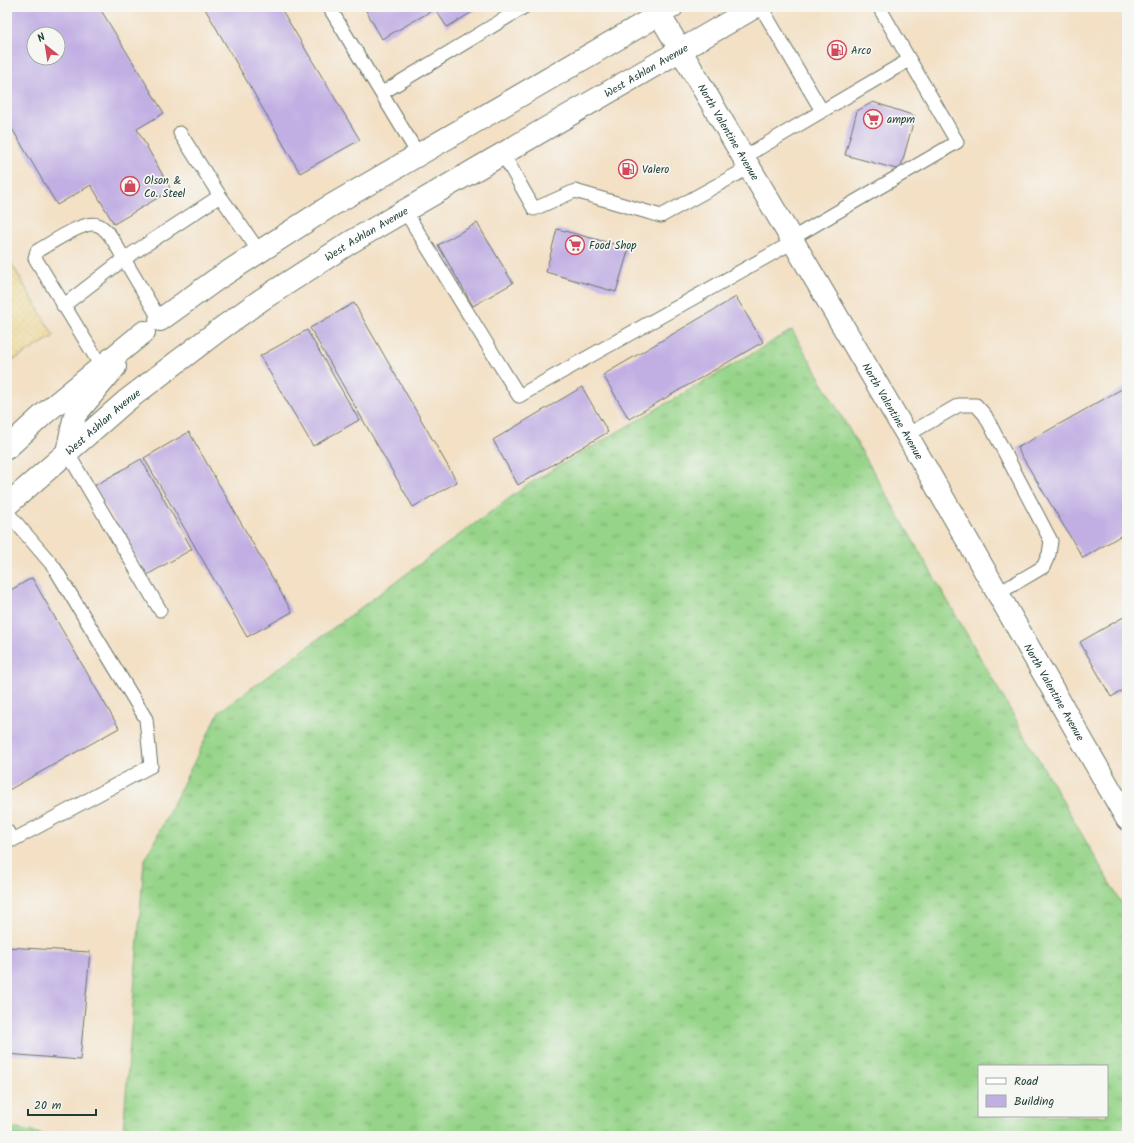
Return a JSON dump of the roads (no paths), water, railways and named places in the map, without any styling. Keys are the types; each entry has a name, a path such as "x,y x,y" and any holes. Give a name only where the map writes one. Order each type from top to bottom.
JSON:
{"main road":[{"name":"West Ashlan Avenue","path":"7,505 126,401 219,330 308,269 755,7"},
{"name":"North Valentine Avenue","path":"662,10 681,51 908,435 1127,819"},
{"path":"7,448 44,413 152,326 259,251 327,208 662,10"},
{"path":"67,452 75,416 152,326"}],"lane":[{"path":"329,7 418,154"},
{"path":"382,93 524,7"},
{"path":"761,7 822,111"},
{"path":"405,211 519,396 792,240 957,142 878,7"},
{"path":"503,154 534,209 575,191 661,216 747,162 822,111 910,60"},
{"path":"180,133 220,196 259,251"},
{"path":"63,306 124,259 220,196"},
{"path":"101,366 35,258 37,251 86,224 98,225 108,233 124,259 152,326"},
{"path":"908,435 959,405 976,405 985,415 1051,541 1049,554 1043,567 999,593"},
{"path":"67,452 160,610"},
{"path":"7,512 54,567 146,719 151,766 13,840 7,831"}],"place":[{"name":"Arco","path":"837,50"},
{"name":"ampm","path":"873,119"},
{"name":"Valero","path":"628,169"},
{"name":"Olson & Co. Steel","path":"130,186"},
{"name":"Food Shop","path":"575,245"}]}
